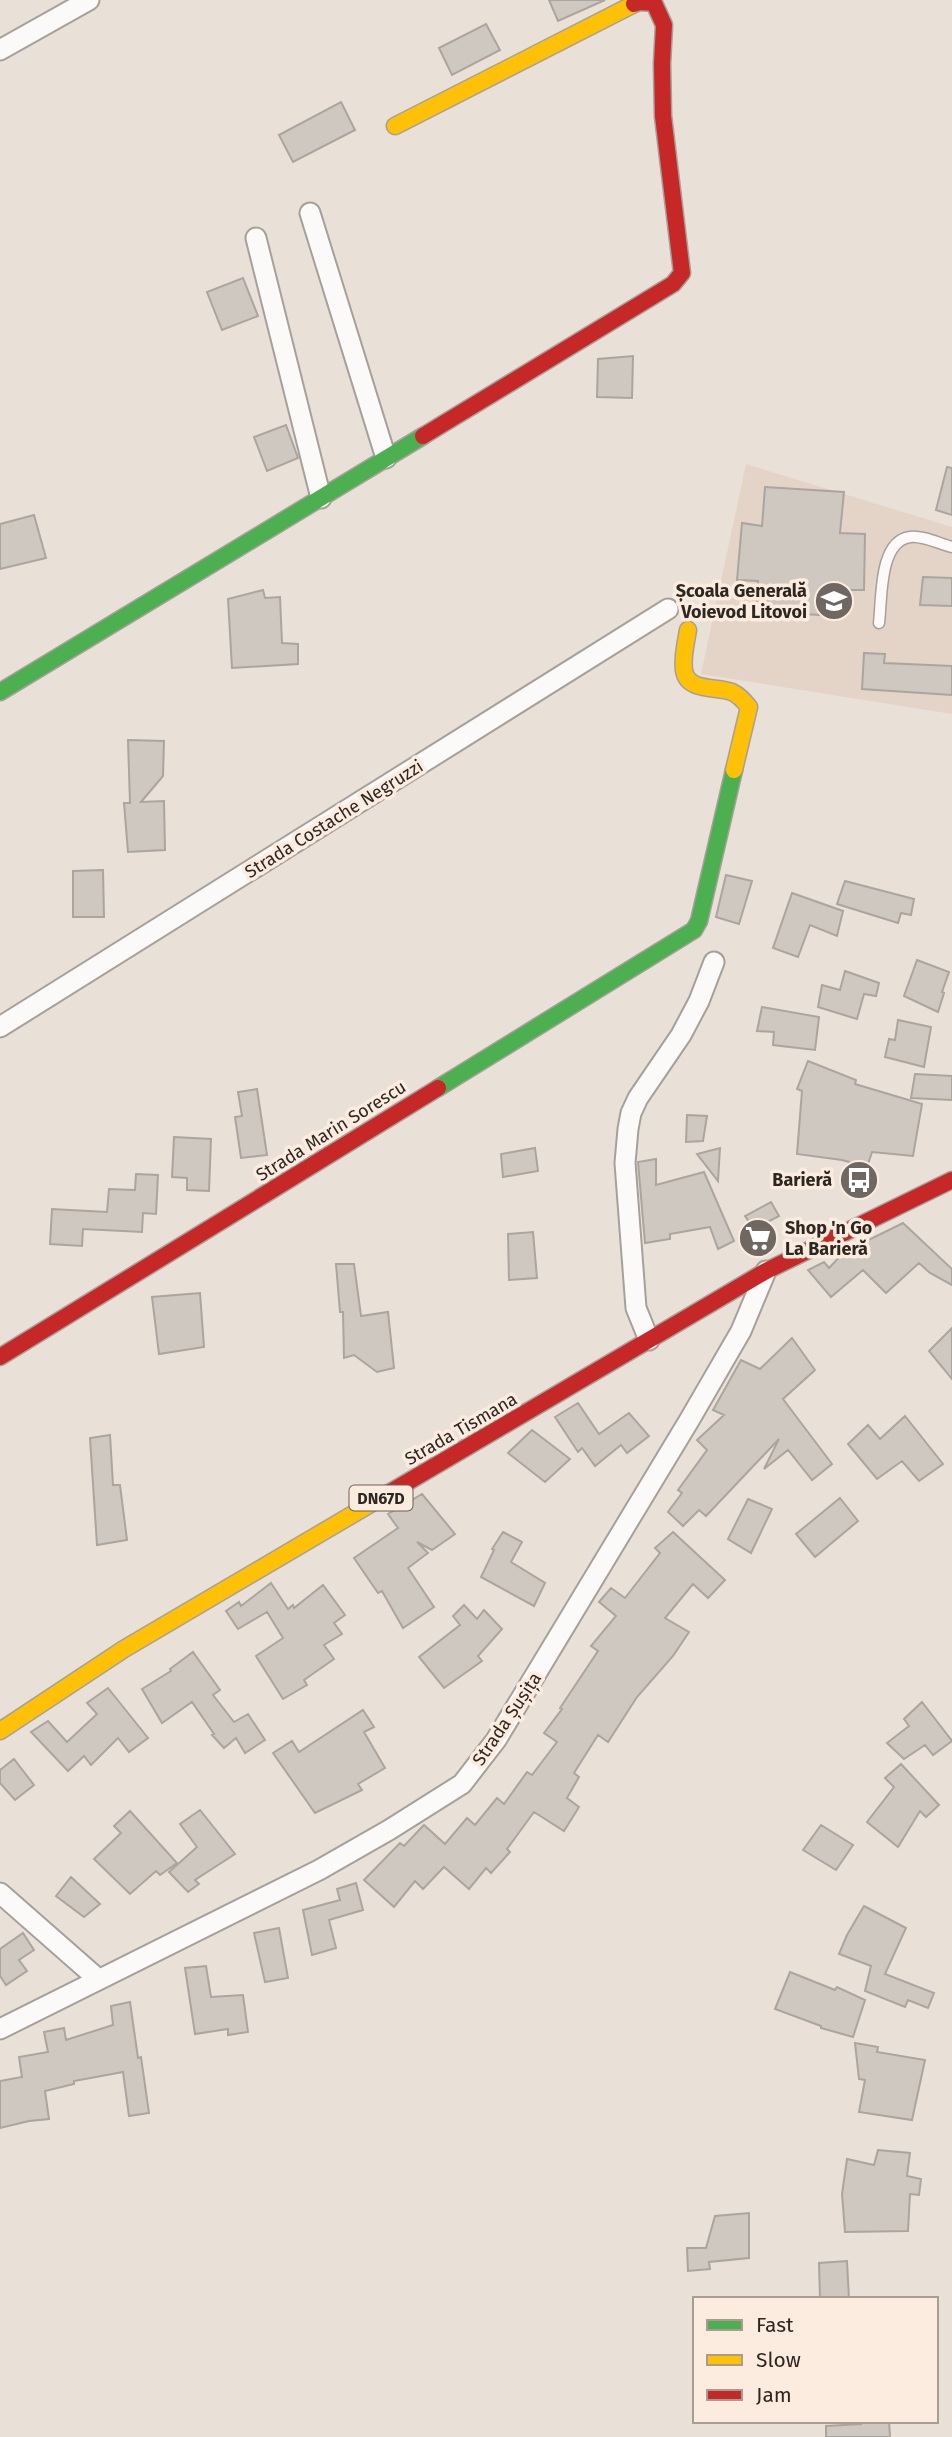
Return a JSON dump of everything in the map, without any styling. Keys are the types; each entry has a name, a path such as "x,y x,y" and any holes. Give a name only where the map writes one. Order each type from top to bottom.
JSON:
{"street":[{"path":"0,50 89,0"},
{"path":"0,692 673,284 682,273 662,101 666,22 654,3 640,2 625,8 395,126"},
{"path":"310,213 386,458"},
{"path":"256,238 321,498"},
{"name":"Strada Costache Negruzzi","path":"0,1027 667,609"},
{"name":"Strada Marin Sorescu","path":"0,1357 694,930 699,921 749,707 741,697 729,691 692,685 685,677 683,666 688,630"},
{"path":"649,1340 636,1308 625,1163 628,1129 638,1098 681,1035 699,1001 714,962"},
{"name":"Strada Tismana","path":"0,1731 124,1649 766,1271 952,1180"},
{"name":"Strada Șușița","path":"0,2029 319,1870 462,1784 496,1740 664,1464 741,1331 766,1271"},
{"path":"0,1893 98,1979"}],"lane":[{"path":"879,623 887,554 897,541 912,536 952,547"}],"shaded area":[{"name":"Școala Generală Voievod Litovoi","path":"746,464 952,527 952,714 701,674"}],"building":[{"path":"549,0 605,0 558,21"},
{"path":"486,24 500,50 452,75 439,48"},
{"path":"341,102 355,130 293,162 279,135"},
{"path":"243,278 258,316 222,330 207,292"},
{"path":"633,356 632,398 597,397 598,359"},
{"path":"286,425 298,458 267,471 254,437"},
{"path":"947,467 952,468 952,515 936,510"},
{"path":"765,487 844,492 840,533 865,534 864,590 838,590 835,616 756,611 758,581 737,580 742,523 762,526"},
{"path":"34,515 46,558 0,569 0,524"},
{"path":"923,577 952,578 952,606 920,605"},
{"path":"263,590 265,598 280,597 282,643 298,644 298,664 232,668 228,599"},
{"path":"864,653 885,654 884,663 952,666 952,695 862,689"},
{"path":"128,740 164,741 163,776 141,802 164,801 165,850 128,852 124,803 130,803"},
{"path":"103,870 104,917 73,917 73,871"},
{"path":"726,875 752,881 739,924 716,917"},
{"path":"845,881 914,899 911,915 901,913 898,923 837,904"},
{"path":"792,893 843,911 837,936 810,925 798,957 773,948"},
{"path":"917,960 949,972 938,1012 904,996"},
{"path":"845,971 879,983 876,996 864,994 857,1019 818,1007 822,985 840,990"},
{"path":"762,1007 819,1017 815,1050 773,1045 774,1032 757,1031"},
{"path":"898,1020 931,1027 924,1067 885,1057 889,1039 895,1040"},
{"path":"808,1061 856,1080 855,1084 922,1104 913,1156 872,1152 867,1167 842,1160 797,1154 802,1091 797,1089"},
{"path":"915,1074 952,1076 952,1100 911,1098"},
{"path":"257,1089 267,1155 241,1158 235,1117 242,1116 238,1092"},
{"path":"687,1115 707,1116 703,1141 686,1142"},
{"path":"174,1137 211,1139 209,1191 187,1190 187,1178 172,1177"},
{"path":"535,1148 538,1171 503,1177 501,1154"},
{"path":"720,1148 718,1181 697,1154"},
{"path":"656,1159 656,1185 704,1172 734,1241 718,1249 710,1227 670,1234 670,1239 645,1243 638,1162"},
{"path":"136,1174 158,1175 156,1214 143,1213 142,1232 83,1229 82,1246 50,1244 52,1209 107,1212 109,1189 135,1190"},
{"path":"771,1202 779,1216 754,1229 745,1216"},
{"path":"903,1223 952,1269 952,1285 930,1273 919,1263 886,1293 863,1270 831,1297 808,1270 824,1262 829,1268 844,1252"},
{"path":"533,1232 537,1278 509,1280 508,1234"},
{"path":"336,1264 354,1264 361,1316 388,1312 394,1368 377,1372 354,1355 344,1358 343,1312 340,1312"},
{"path":"200,1293 204,1347 159,1354 152,1297"},
{"path":"952,1328 952,1379 929,1351"},
{"path":"792,1338 815,1370 783,1399 832,1464 812,1480 788,1450 764,1469 779,1439 706,1516 699,1510 683,1526 668,1512 682,1493 678,1490 707,1450 697,1440 724,1415 713,1410 741,1360 760,1369"},
{"path":"578,1403 599,1434 629,1413 649,1436 627,1453 621,1445 595,1466 582,1448 578,1452 555,1417"},
{"path":"905,1416 943,1464 919,1481 902,1461 877,1479 848,1444 868,1425 880,1439"},
{"path":"532,1430 570,1459 545,1482 508,1453"},
{"path":"110,1435 113,1485 120,1485 127,1540 97,1545 90,1438"},
{"path":"422,1494 455,1534 432,1550 417,1542 428,1553 408,1568 434,1607 403,1628 382,1591 378,1593 354,1558 398,1528 388,1514"},
{"path":"840,1498 858,1521 815,1557 796,1534"},
{"path":"748,1499 772,1509 751,1553 728,1539"},
{"path":"503,1532 522,1542 511,1562 545,1583 534,1606 481,1577 494,1550 492,1549"},
{"path":"673,1532 725,1580 708,1598 693,1584 665,1618 689,1632 673,1656 637,1697 608,1742 598,1735 574,1773 579,1777 567,1798 579,1807 564,1831 534,1812 507,1849 510,1852 491,1873 486,1868 469,1889 444,1867 423,1889 415,1881 394,1907 364,1880 400,1843 404,1846 424,1825 445,1844 467,1818 475,1825 497,1798 504,1804 527,1772 532,1775 557,1742 544,1733 598,1651 591,1646 616,1616 599,1602 611,1588 625,1598 660,1553 655,1548"},
{"path":"271,1583 288,1609 293,1605 294,1608 323,1585 345,1615 334,1623 342,1634 324,1645 334,1659 304,1680 307,1685 283,1699 256,1656 283,1638 267,1612 238,1629 226,1611 239,1602 241,1606"},
{"path":"464,1605 477,1619 484,1610 502,1629 478,1656 482,1661 444,1688 419,1657 460,1625 453,1616"},
{"path":"193,1652 220,1690 213,1695 234,1722 248,1714 265,1740 245,1753 236,1738 224,1748 212,1735 214,1734 192,1702 162,1723 142,1689 171,1671 170,1669"},
{"path":"108,1688 148,1738 129,1752 118,1738 91,1765 84,1756 68,1771 31,1732 48,1721 67,1742 97,1714 87,1703"},
{"path":"922,1702 952,1741 933,1755 925,1745 904,1759 887,1743 909,1726 904,1719"},
{"path":"363,1710 374,1727 364,1732 385,1768 358,1784 362,1790 315,1813 273,1753 292,1741 299,1752"},
{"path":"14,1759 34,1785 15,1800 0,1783 0,1770"},
{"path":"901,1764 939,1805 926,1817 920,1811 898,1847 867,1822 894,1787 885,1778"},
{"path":"200,1810 235,1854 195,1880 199,1884 188,1892 169,1872 197,1847 180,1824"},
{"path":"130,1811 177,1863 160,1875 156,1871 130,1894 94,1859 121,1833 114,1826"},
{"path":"821,1825 853,1845 836,1870 803,1850"},
{"path":"71,1877 100,1904 84,1917 56,1896"},
{"path":"356,1883 363,1910 329,1920 336,1948 312,1955 303,1910 340,1900 337,1889"},
{"path":"864,1906 906,1928 885,1974 934,1993 928,2008 908,2000 905,2007 865,1991 871,1966 839,1954"},
{"path":"279,1928 288,1978 265,1982 254,1933"},
{"path":"23,1933 34,1950 19,1960 27,1971 6,1985 0,1976 0,1949"},
{"path":"206,1966 211,1997 243,1995 248,2032 228,2035 228,2029 195,2034 185,1968"},
{"path":"790,1972 835,1990 837,1987 865,2000 853,2037 821,2028 775,2009"},
{"path":"130,2002 149,2113 129,2116 123,2072 74,2081 74,2084 45,2091 49,2119 0,2128 0,2081 22,2077 19,2057 48,2052 44,2032 64,2028 66,2040 113,2025 111,2006"},
{"path":"855,2043 878,2047 877,2052 925,2060 912,2120 859,2112 865,2080 859,2079"},
{"path":"878,2150 910,2153 907,2176 921,2179 919,2195 910,2194 908,2231 845,2232 842,2194 847,2159 874,2165"},
{"path":"749,2213 749,2258 709,2262 710,2269 688,2271 687,2248 706,2248 715,2216"},
{"path":"847,2261 849,2297 820,2297 819,2263"},
{"path":"889,2423 890,2437 826,2437 826,2426"}],"traffic: fast":[{"path":"0,692 423,436"},
{"path":"438,1088 694,930 699,921 734,770"}],"traffic: slow":[{"path":"395,126 634,4"},
{"path":"688,630 684,660 686,677 696,685 732,692 749,707 734,770"},
{"path":"0,1731 124,1649 389,1493"}],"traffic: jam":[{"path":"423,436 673,284 682,273 663,116 664,25 654,3 634,4"},
{"path":"0,1357 438,1088"},
{"path":"389,1493 766,1271 952,1180"}],"place":[{"name":"Școala Generală Voievod Litovoi","path":"834,601"},
{"name":"Barieră","path":"859,1180"},
{"name":"Shop 'n Go La Barieră","path":"758,1238"}]}
